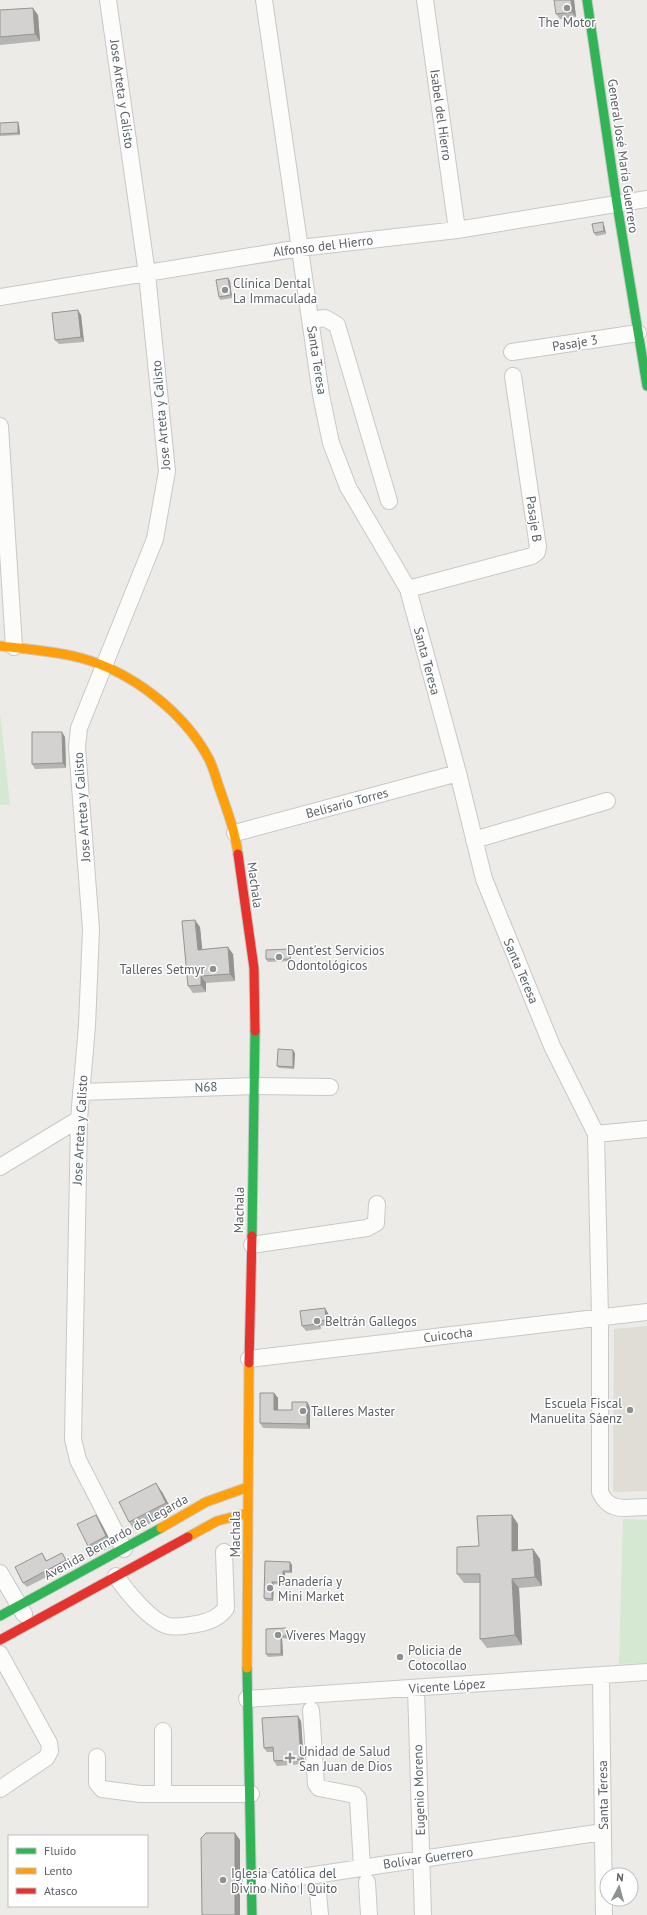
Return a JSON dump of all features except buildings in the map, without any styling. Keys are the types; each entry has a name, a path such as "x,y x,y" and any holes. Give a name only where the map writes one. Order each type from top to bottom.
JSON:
{"main road":[{"name":"General José María Guerrero","path":"587,0 617,204 647,386"},
{"name":"Machala","path":"7,647 81,658 104,666 124,676 172,711 191,733 210,759 235,833 254,968 255,1086 249,1359 247,1699 251,1794 252,1915"},
{"name":"Avenida Bernardo de Legarda","path":"0,1616 124,1549 206,1502 248,1487"},
{"path":"0,1640 217,1522 248,1513"}],"street":[{"name":"Jose Arteta y Calisto","path":"108,0 147,274 167,471 155,539 79,728 77,747 91,929 87,1026 79,1118 73,1439 78,1460 124,1549"},
{"name":"Santa Teresa","path":"264,0 321,395 331,443 348,487 408,589 458,773 484,879 552,1046 596,1134 600,1318 600,1492 605,1502 615,1508 647,1507"},
{"name":"Isabel del Hierro","path":"425,0 457,230"},
{"name":"Alfonso del Hierro","path":"0,297 300,248 457,230 647,199"},
{"path":"311,320 325,318 337,325 388,501"},
{"name":"Pasaje 3","path":"512,352 638,333"},
{"name":"Pasaje B","path":"408,589 532,556 537,552 538,547 513,376"},
{"path":"0,426 7,647"},
{"name":"Belisario Torres","path":"235,833 458,773"},
{"path":"474,840 607,801"},
{"name":"N68","path":"81,1092 255,1086 330,1087"},
{"path":"0,1167 79,1118"},
{"path":"596,1134 647,1129"},
{"path":"252,1245 367,1228 376,1223 377,1204"},
{"name":"Cuicocha","path":"249,1359 647,1312"},
{"path":"116,1576 124,1587 160,1623 180,1627 200,1623 215,1618 226,1608 224,1552"},
{"path":"0,1573 18,1606 30,1624"},
{"path":"0,1654 49,1743 50,1751 46,1758 0,1789"},
{"name":"Vicente López","path":"247,1699 647,1672"},
{"name":"Santa Teresa","path":"601,1676 604,1915"},
{"name":"Eugenio Moreno","path":"416,1688 423,1915"},
{"path":"311,1710 316,1784 319,1788 355,1795 358,1799 369,1915"},
{"path":"163,1731 163,1793"},
{"path":"97,1757 97,1783 102,1789 140,1794 251,1794"},
{"name":"Bolívar Guerrero","path":"252,1882 365,1875 422,1858 604,1832"},
{"path":"318,1892 320,1915"}],"shaded area":[{"name":"Escuela Fiscal Manuelita Sáenz","path":"647,1326 647,1491 613,1492 614,1329"}],"green space":[{"path":"0,712 10,805 0,805"},
{"path":"623,1519 647,1520 647,1663 619,1664"}],"traffic: fast":[{"path":"587,0 617,204 647,386"},
{"path":"252,1236 255,1031"},
{"path":"0,1616 161,1528"},
{"path":"247,1668 252,1915"}],"traffic: slow":[{"path":"0,646 41,650 81,658 100,664 119,673 155,696 186,725 209,759 230,820 238,854"},
{"path":"247,1668 249,1363"},
{"path":"161,1528 206,1502 248,1487"},
{"path":"188,1537 217,1521 248,1513"}],"traffic: jam":[{"path":"238,854 254,968 255,1031"},
{"path":"249,1363 252,1236"},
{"path":"0,1640 188,1537"}],"place":[{"name":"The Motor","path":"567,8"},
{"name":"Clínica Dental La Immaculada","path":"225,290"},
{"name":"Dent'est Servicios Odontológicos","path":"279,957"},
{"name":"Talleres Setmyr","path":"213,969"},
{"name":"Beltrán Gallegos","path":"317,1321"},
{"name":"Escuela Fiscal Manuelita Sáenz","path":"630,1410"},
{"name":"Talleres Master","path":"303,1411"},
{"name":"Panadería y Mini Market","path":"270,1588"},
{"name":"Víveres Maggy","path":"278,1635"},
{"name":"Policia de Cotocollao","path":"400,1657"},
{"name":"Unidad de Salud San Juan de Dios","path":"290,1758"},
{"name":"Iglesia Católica del Divino Niño | Quito","path":"223,1880"}]}
